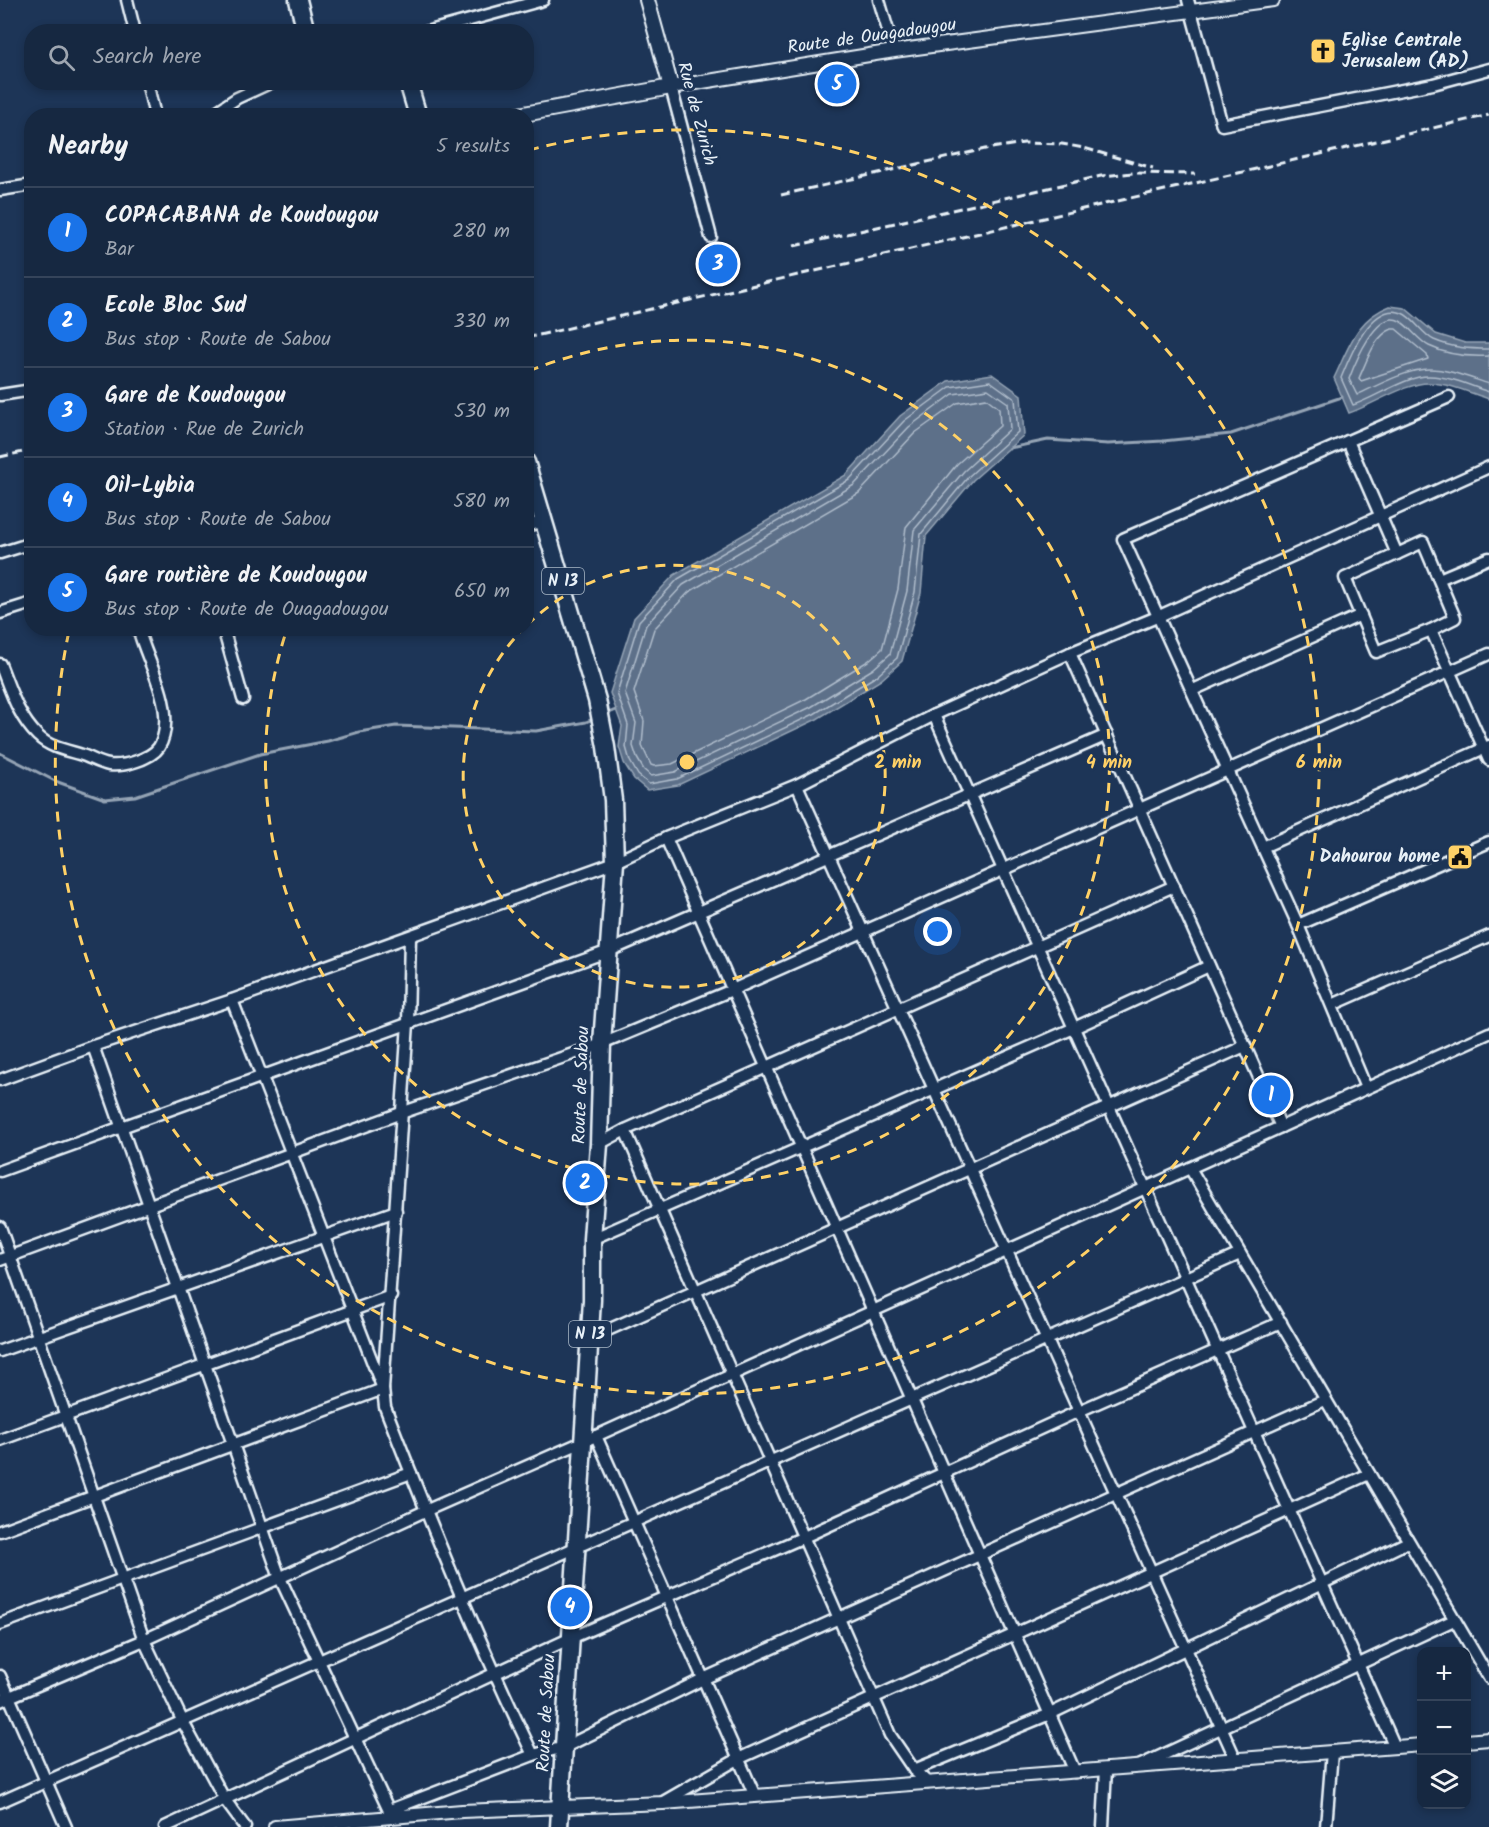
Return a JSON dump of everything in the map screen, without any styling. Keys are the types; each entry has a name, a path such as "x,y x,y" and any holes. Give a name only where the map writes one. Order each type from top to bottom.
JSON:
{"main road":[{"path":"298,0 304,24"},
{"name":"Rue de Zurich","path":"646,0 670,87"},
{"name":"Route de Ouagadougou","path":"534,112 670,87"},
{"path":"410,90 416,108"},
{"name":"Route de Sabou","path":"534,488 597,700 610,771 615,862 602,1044 599,1144 592,1239 590,1438 577,1547 559,1827"}],"street":[{"path":"127,0 133,24"},
{"path":"455,24 543,0"},
{"path":"879,0 894,51"},
{"name":"Route de Ouagadougou","path":"670,87 1189,5 1273,0"},
{"path":"1189,5 1222,125 1433,84 1489,69"},
{"name":"Rue de Zurich","path":"670,87 711,237"},
{"path":"149,90 153,108"},
{"path":"222,108 254,90"},
{"path":"0,190 24,186"},
{"path":"0,395 24,391"},
{"path":"1366,1088 1298,926 1123,539 1449,397"},
{"path":"1348,441 1397,554"},
{"path":"0,1080 410,937 615,862 666,838 797,784 934,715 1489,467"},
{"path":"534,524 544,521"},
{"path":"1423,542 1455,618 1376,652 1345,578 1397,554 1423,542"},
{"path":"0,553 24,546"},
{"path":"1439,579 1489,558"},
{"path":"0,613 24,606"},
{"path":"1192,690 1360,615"},
{"path":"1431,630 1486,747 1489,760"},
{"path":"0,664 18,708 38,736 50,745 85,755 100,763 112,765 129,763 149,755 159,747 165,725 164,703 141,636"},
{"path":"225,636 243,699"},
{"path":"1070,653 1281,1127"},
{"path":"5,1258 401,1113 602,1044 732,990 1489,654"},
{"path":"934,715 1395,1747"},
{"path":"0,1170 609,951 1107,735"},
{"path":"1263,847 1486,747"},
{"path":"797,784 1236,1760"},
{"path":"666,838 1075,1772"},
{"path":"1298,926 1489,842"},
{"path":"599,1144 625,1130 1174,886"},
{"path":"1332,1005 1489,936"},
{"path":"410,937 408,1023 383,1389 385,1407 425,1511 494,1674 533,1755"},
{"path":"592,1239 1074,1028 1209,966"},
{"path":"232,1000 383,1389"},
{"path":"4,1700 144,1640 425,1511 1489,1033"},
{"path":"93,1046 280,1578 391,1814"},
{"path":"590,1338 1245,1046"},
{"path":"625,1130 890,1735 914,1770 928,1783"},
{"path":"1190,1168 1489,1678"},
{"path":"0,1351 396,1211"},
{"path":"0,1227 5,1258 38,1337 144,1640 183,1722 225,1800 244,1827"},
{"path":"0,1802 1240,1254"},
{"path":"0,1440 391,1296"},
{"path":"165,1827 571,1638 804,1537 1079,1411 1281,1322"},
{"path":"0,1531 383,1389"},
{"path":"391,1814 533,1755 565,1747 703,1679 1325,1400"},
{"path":"590,1438 634,1522 754,1796"},
{"path":"0,1624 411,1473"},
{"path":"663,1803 738,1759 1369,1474"},
{"path":"914,1770 1050,1714 1408,1542"},
{"path":"1135,1767 1454,1620"},
{"path":"0,1676 4,1700 66,1827"},
{"path":"1471,1741 1489,1739"},
{"path":"275,1827 391,1814 663,1803 1417,1745"},
{"path":"1326,1827 1332,1752"},
{"path":"1103,1827 1106,1769"}],"water":[{"path":"1390,306 1405,308 1436,334 1465,343 1489,343 1489,399 1446,385 1422,383 1349,413 1334,378 1349,345 1361,326 1369,318"},
{"path":"992,374 1021,395 1024,435 973,480 926,536 921,593 902,661 881,680 817,719 678,785 647,790 634,779 624,763 619,747 622,726 610,693 634,618 674,575 846,475 900,416 948,381"}],"waterway":[{"path":"1010,448 1048,440 1108,444 1231,434 1342,397"},
{"path":"604,715 616,710"},
{"path":"0,753 55,781 105,799 135,796 260,754 328,741 359,732 396,726 536,731 586,722 595,718"}],"railway":[{"path":"534,336 1489,115"},
{"path":"781,195 985,149 1024,143 1062,144 1084,148 1153,168"},
{"path":"794,246 1101,176 1133,173 1195,174"},
{"path":"0,457 24,452"}],"place":[{"name":"Eglise Centrale Jerusalem (AD)","path":"1323,51"},
{"name":"Gare routière de Koudougou","path":"837,84"},
{"name":"Gare de Koudougou","path":"718,264"},
{"name":"Dahourou home","path":"1460,857"},
{"name":"COPACABANA de Koudougou","path":"1271,1095"},
{"name":"Ecole Bloc Sud","path":"585,1183"},
{"name":"Oil-Lybia","path":"570,1607"}]}
